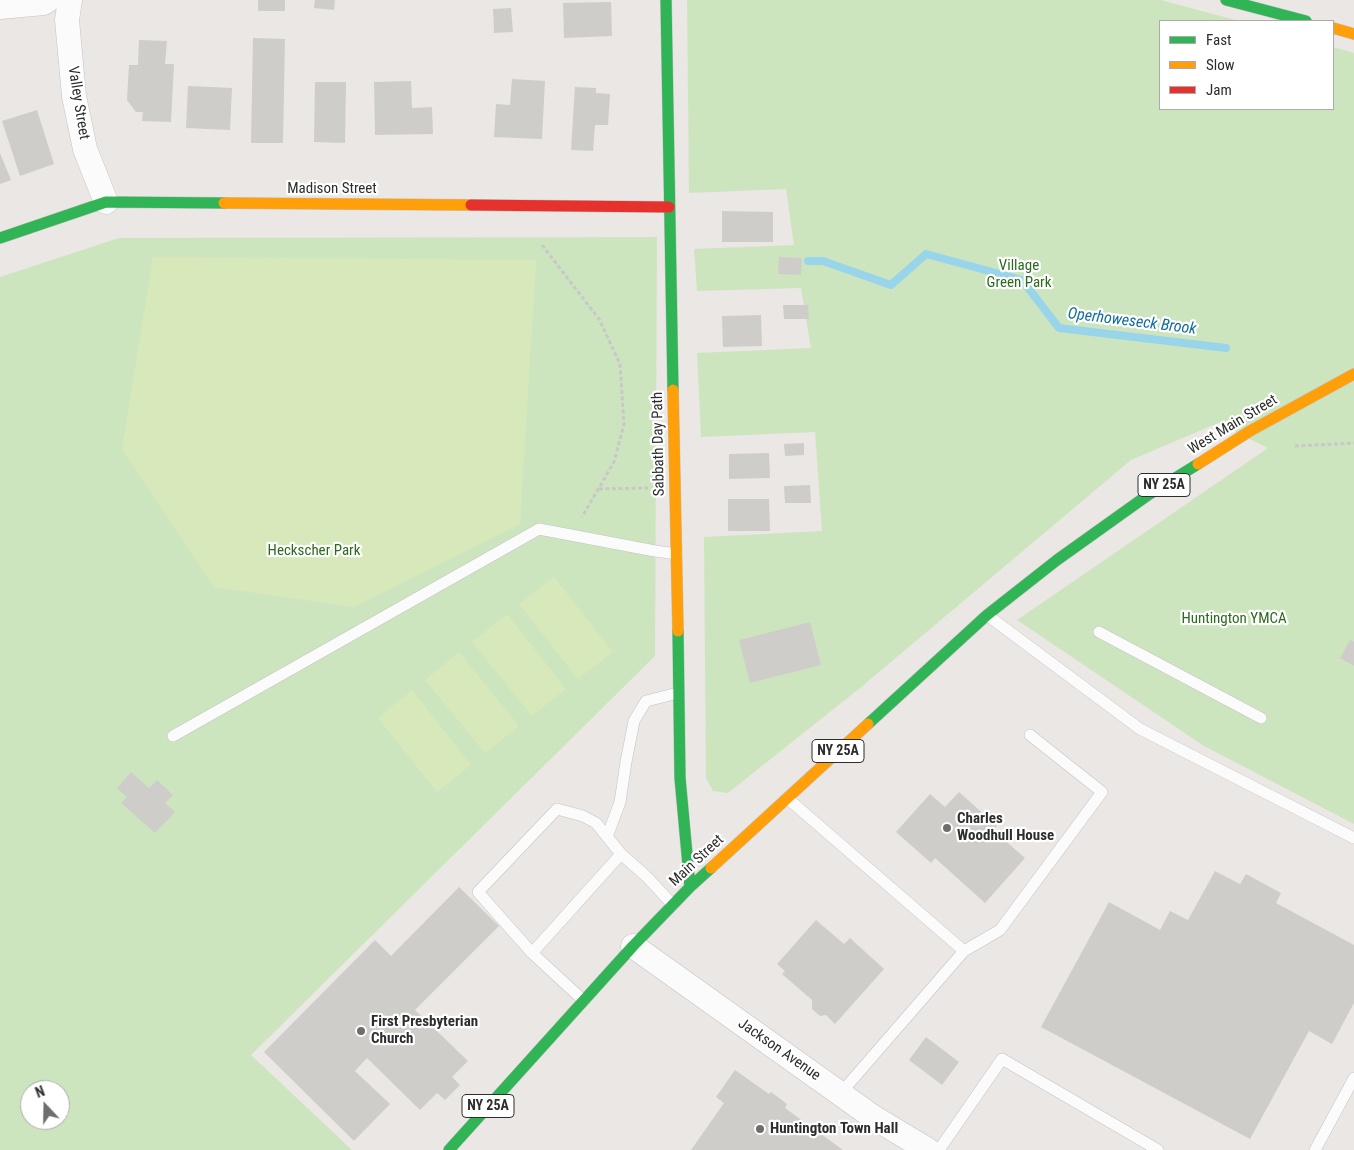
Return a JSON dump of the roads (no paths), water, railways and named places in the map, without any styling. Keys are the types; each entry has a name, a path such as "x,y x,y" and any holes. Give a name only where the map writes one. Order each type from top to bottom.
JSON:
{"main road":[{"name":"Sabbath Day Path","path":"666,0 680,778 690,887"},
{"path":"1226,0 1269,6 1304,20"},
{"path":"1334,28 1354,34"},
{"name":"Madison Street","path":"0,238 106,202 669,207"},
{"name":"West Main Street","path":"986,615 1057,560 1148,496 1250,431 1354,374"},
{"name":"Main Street","path":"449,1150 633,946 690,887 986,615"}],"street":[{"path":"0,7 44,3 48,0"},
{"name":"Valley Street","path":"70,0 67,20 74,96 85,149 106,202"},
{"name":"Jackson Avenue","path":"633,946 873,1117 928,1150"}],"lane":[{"path":"173,736 539,529 677,554"},
{"path":"986,615 1140,729 1354,838"},
{"path":"1099,632 1262,718"},
{"path":"607,837 620,802 634,721 646,701 678,693"},
{"path":"840,1094 964,951 1000,930 1102,792 1030,735"},
{"path":"787,798 964,951"},
{"path":"584,1001 532,952 478,892 557,810 583,816 596,823 621,854 646,876 673,905"},
{"path":"532,952 621,854"},
{"path":"939,1150 1002,1060 1158,1150"},
{"path":"1315,1150 1354,1078"}],"waterway":[{"name":"Operhoweseck Brook","path":"808,261 823,261 891,285 926,254 1022,280 1059,328 1226,348"}],"place":[{"name":"Charles Woodhull House","path":"947,828"},
{"name":"First Presbyterian Church","path":"361,1031"},
{"name":"Huntington Town Hall","path":"760,1129"}],"park label":[{"name":"Village Green Park","path":"1019,274"},
{"name":"Heckscher Park","path":"314,551"},
{"name":"Huntington YMCA","path":"1234,619"}]}
